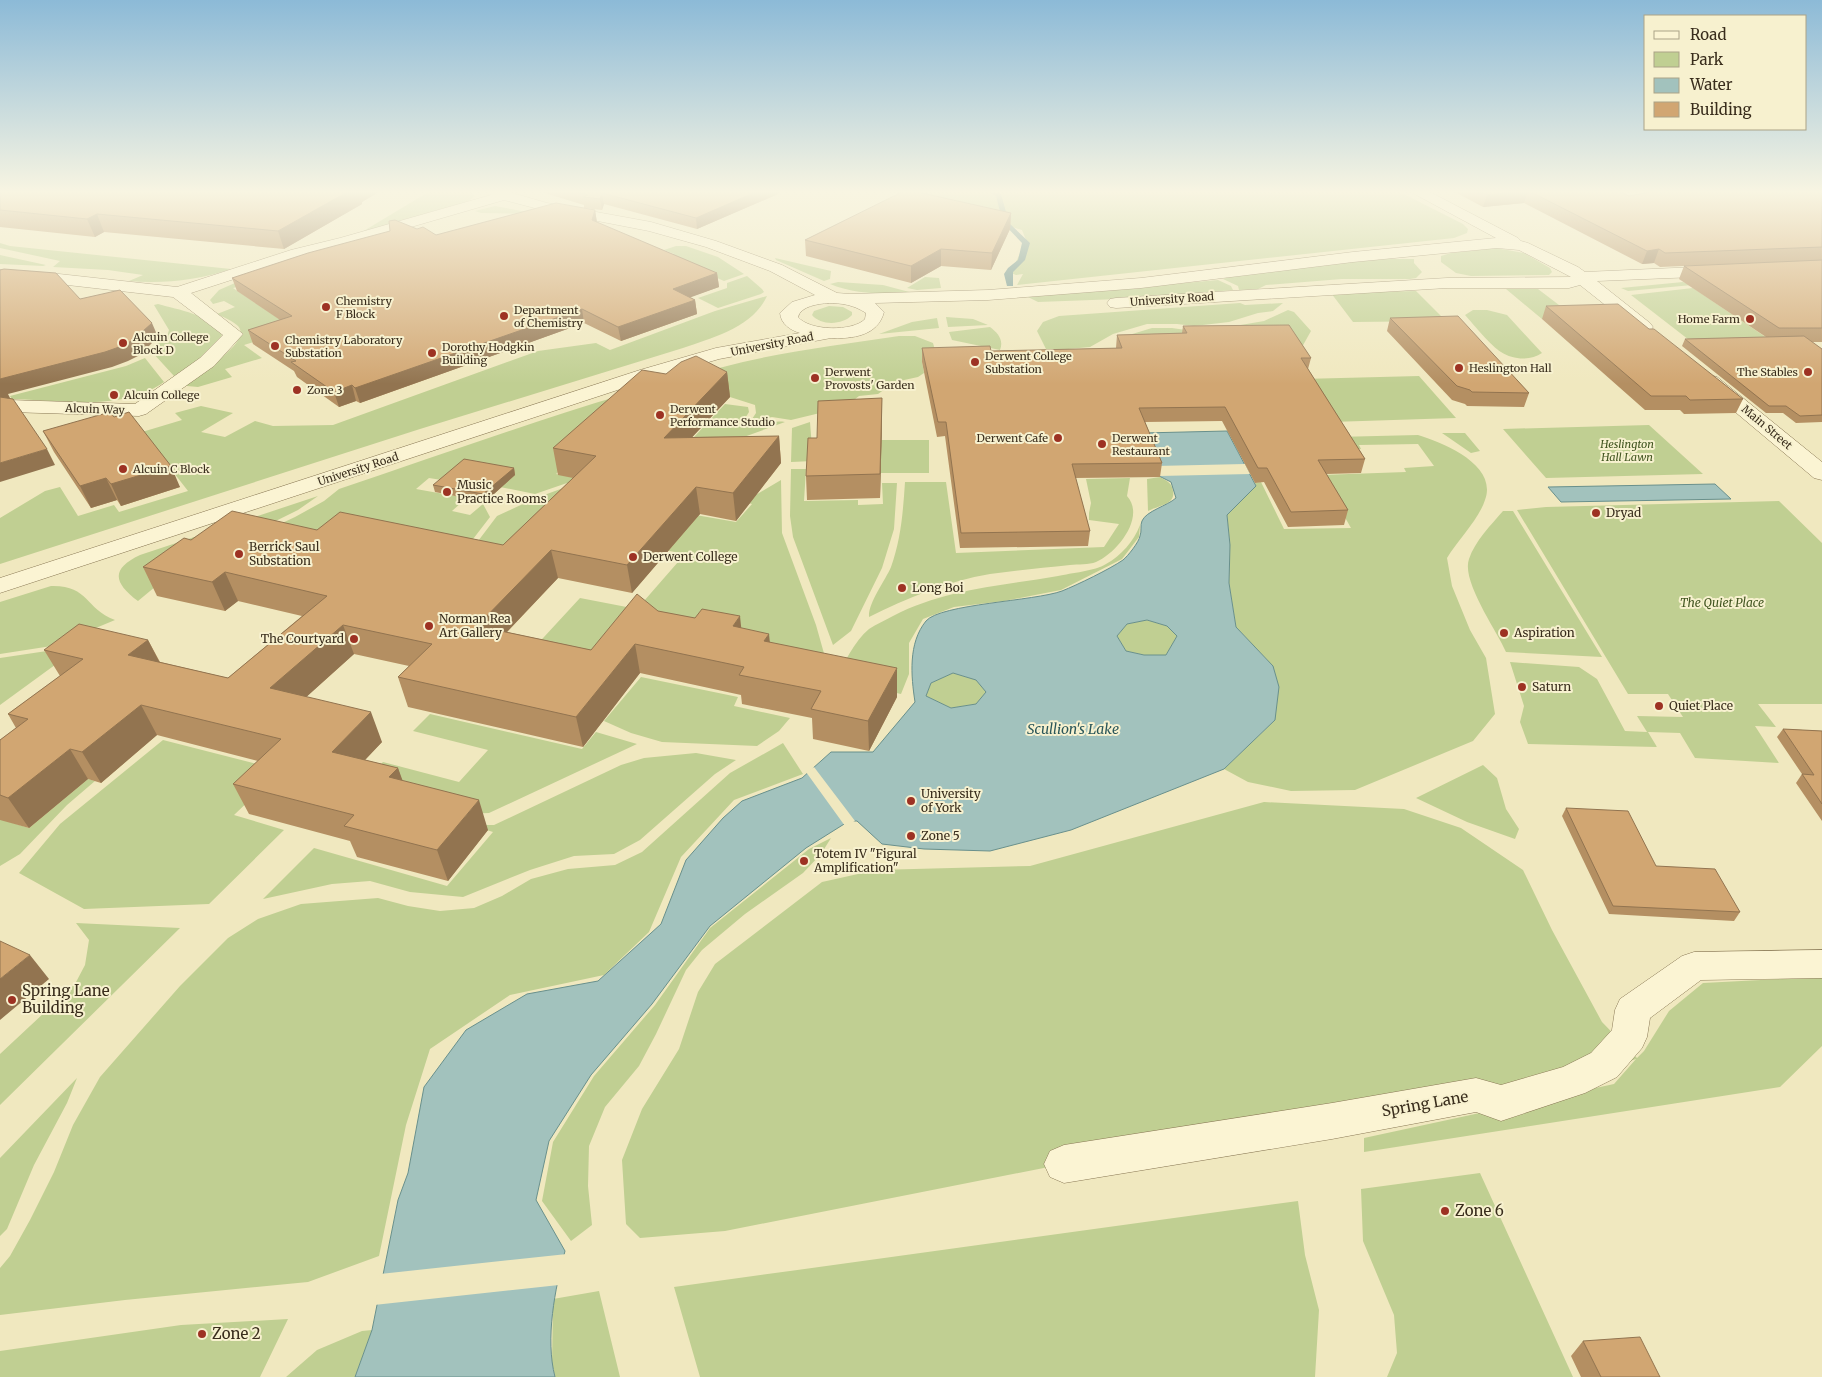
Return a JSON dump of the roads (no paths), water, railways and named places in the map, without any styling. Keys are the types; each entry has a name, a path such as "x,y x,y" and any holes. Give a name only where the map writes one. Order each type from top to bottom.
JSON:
{"street":[{"path":"0,275 59,279 178,292 290,255"},
{"path":"743,255 776,268 834,298"},
{"name":"University Road","path":"716,354 814,300 834,298 988,296 1132,284 1353,257 1428,261 1442,255"},
{"name":"University Road","path":"1542,255 1572,270 1582,278"},
{"name":"University Road","path":"1428,261 1442,277 1472,282"},
{"path":"1582,278 1734,270"},
{"path":"789,276 791,288 782,319 809,331 829,333 853,330 869,324 873,320 936,310 1034,308"},
{"name":"University Road","path":"1100,304 1472,282 1569,283 1582,278"},
{"path":"1582,278 1659,339"},
{"path":"1549,283 1569,286 1592,294 1642,325"},
{"name":"Alcuin Way","path":"9,406 139,410 207,362 234,334 178,292"},
{"path":"852,299 867,304 874,312 873,320"},
{"name":"University Road","path":"0,586 542,407 716,354 829,333"},
{"name":"Main Street","path":"1697,370 1822,473"},
{"name":"Spring Lane","path":"1064,1164 1332,1121 1476,1095 1500,1103 1572,1081 1604,1065 1630,1037 1633,1010 1694,966 1822,964"}],"water":[{"name":"Scullion's Lake","path":"1227,431 1256,486 1227,515 1230,545 1229,583 1236,627 1273,666 1279,687 1275,720 1224,769 1071,830 990,851 924,849 882,844 857,821 849,821 806,848 710,926 652,1004 591,1075 549,1141 536,1200 565,1251 552,1314 551,1346 555,1377 355,1377 372,1330 398,1200 408,1173 424,1087 466,1030 527,994 598,981 661,924 686,860 723,818 742,801 802,778 831,752 873,752 915,702 912,660 916,639 926,621 935,615 949,611 1062,591 1093,577 1123,560 1138,542 1141,534 1141,523 1144,517 1176,498 1171,482 1159,476 1142,433","holes":["1147,620 1167,626 1177,636 1166,655 1144,655 1126,651 1117,636 1127,624","953,673 976,680 986,692 976,704 951,708 926,696 931,683"]},
{"path":"1715,484 1731,499 1561,502 1548,487"}],"waterway":[{"path":"1010,284 1008,278 1009,271 1021,260 1022,255"}],"place":[{"name":"Chemistry F Block","path":"326,307"},
{"name":"Department of Chemistry","path":"504,316"},
{"name":"Home Farm","path":"1750,319"},
{"name":"Alcuin College Block D","path":"123,343"},
{"name":"Chemistry Laboratory Substation","path":"275,346"},
{"name":"Dorothy Hodgkin Building","path":"432,353"},
{"name":"Derwent College Substation","path":"975,362"},
{"name":"Heslington Hall","path":"1459,368"},
{"name":"The Stables","path":"1808,372"},
{"name":"Derwent Provosts' Garden","path":"815,378"},
{"name":"Zone 3","path":"297,390"},
{"name":"Alcuin College","path":"114,395"},
{"name":"Derwent Performance Studio","path":"660,415"},
{"name":"Derwent Cafe","path":"1058,438"},
{"name":"Derwent Restaurant","path":"1102,444"},
{"name":"Alcuin C Block","path":"123,469"},
{"name":"Music Practice Rooms","path":"447,492"},
{"name":"Dryad","path":"1596,513"},
{"name":"Berrick Saul Substation","path":"239,554"},
{"name":"Derwent College","path":"633,557"},
{"name":"Long Boi","path":"902,588"},
{"name":"Norman Rea Art Gallery","path":"429,626"},
{"name":"Aspiration","path":"1504,633"},
{"name":"The Courtyard","path":"354,639"},
{"name":"Saturn","path":"1522,687"},
{"name":"Quiet Place","path":"1659,706"},
{"name":"University of York","path":"911,801"},
{"name":"Zone 5","path":"911,836"},
{"name":"Totem IV \"Figural Amplification\"","path":"804,861"},
{"name":"Spring Lane Building","path":"12,1000"},
{"name":"Zone 6","path":"1445,1211"},
{"name":"Zone 2","path":"202,1334"}],"park label":[{"name":"Heslington Hall Lawn","path":"1627,450"},
{"name":"The Quiet Place","path":"1722,603"}]}
